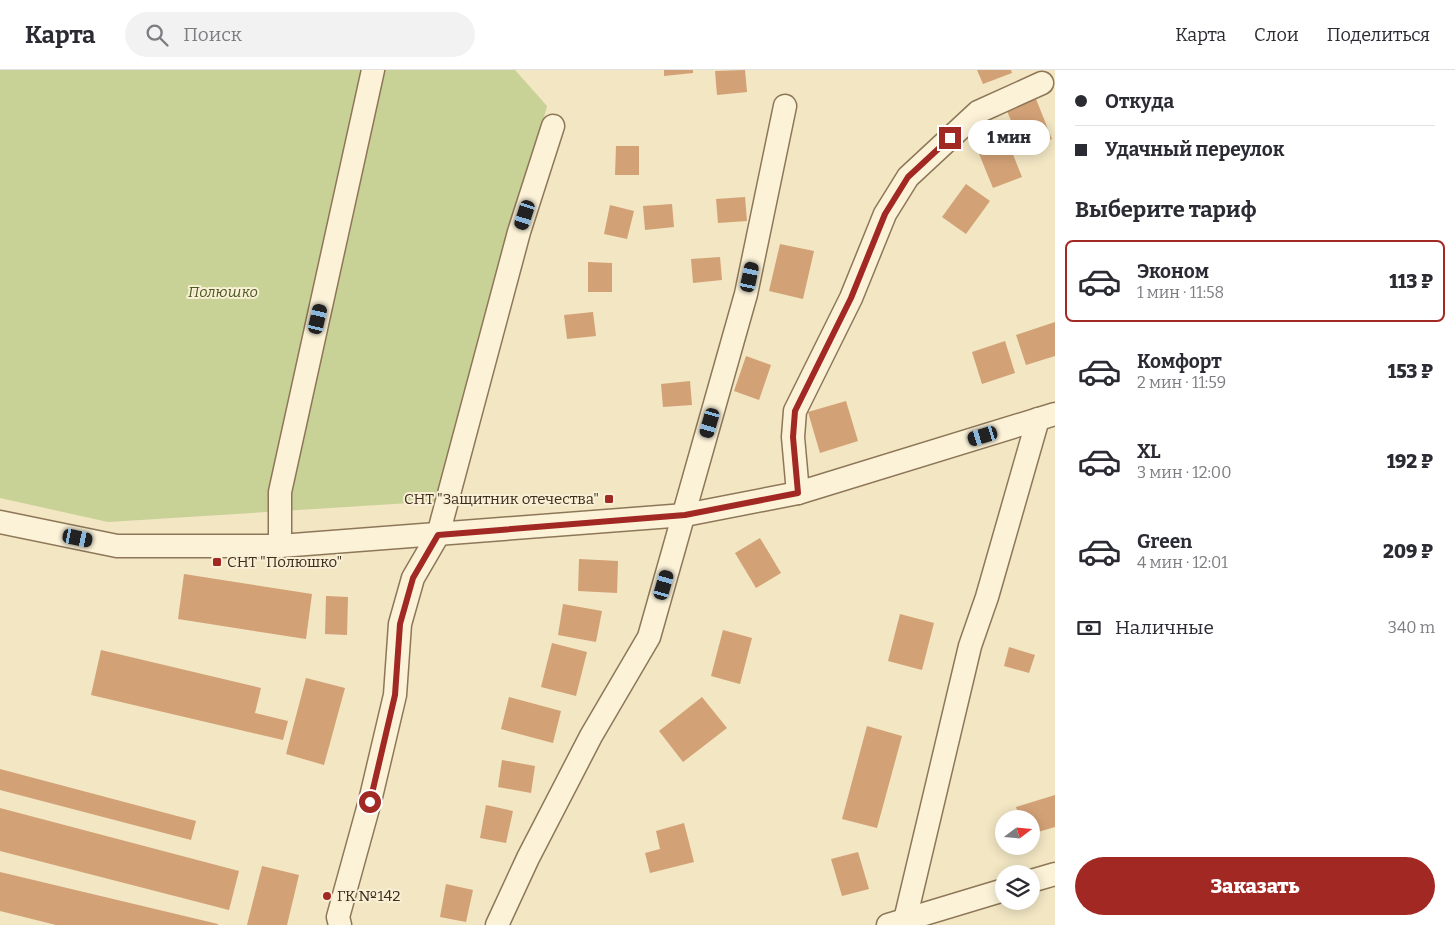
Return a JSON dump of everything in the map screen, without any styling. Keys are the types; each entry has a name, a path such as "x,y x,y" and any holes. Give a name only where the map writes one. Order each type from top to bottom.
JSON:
{"street":[{"path":"280,546 280,492 373,70"},
{"path":"798,493 793,437 795,411 851,298 885,214 908,177 978,112 1042,83"},
{"path":"497,925 528,858 591,736 650,637 746,294 785,106"},
{"path":"340,925 338,916 370,802 395,695 400,624 413,578 438,535 519,232 553,126"},
{"path":"0,522 117,546 280,546 685,515 798,493 1046,416"},
{"path":"896,922 970,646 1046,416"},
{"path":"1040,878 1055,874"},
{"path":"896,922 995,893"}],"green space":[{"name":"Полюшко","path":"0,70 515,70 547,106 441,501 108,522 0,498"}],"building":[{"path":"664,70 693,70 693,73 664,76"},
{"path":"745,70 747,92 717,95 715,71"},
{"path":"977,70 1011,70 1012,73 983,84"},
{"path":"1036,99 1052,139 1023,150 1007,111"},
{"path":"1006,137 1022,177 993,188 977,149"},
{"path":"616,146 639,146 639,175 615,175"},
{"path":"966,184 990,201 966,234 942,217"},
{"path":"745,197 747,221 718,223 716,199"},
{"path":"672,204 674,227 645,230 643,206"},
{"path":"610,205 634,211 627,239 604,234"},
{"path":"780,244 814,251 803,299 769,291"},
{"path":"720,257 722,280 693,283 691,259"},
{"path":"588,262 612,263 612,292 588,292"},
{"path":"593,312 596,336 567,339 564,315"},
{"path":"1055,322 1055,356 1026,365 1016,335"},
{"path":"1005,341 1015,373 982,384 972,352"},
{"path":"746,356 771,365 759,400 734,391"},
{"path":"690,381 692,405 663,407 661,384"},
{"path":"846,401 858,441 820,453 808,412"},
{"path":"760,538 781,573 756,588 735,553"},
{"path":"579,559 618,561 617,593 578,591"},
{"path":"184,574 312,594 306,639 178,619"},
{"path":"326,596 348,597 347,635 325,634"},
{"path":"563,604 602,611 596,642 558,635"},
{"path":"900,614 934,623 922,670 888,661"},
{"path":"723,630 752,638 740,684 711,676"},
{"path":"552,643 587,652 576,696 541,687"},
{"path":"1009,647 1035,655 1029,673 1004,666"},
{"path":"101,650 261,688 255,713 288,721 283,740 91,695"},
{"path":"306,678 345,688 324,765 286,754"},
{"path":"509,697 561,711 553,743 501,729"},
{"path":"702,697 727,728 683,762 659,731"},
{"path":"867,726 902,736 877,828 842,819"},
{"path":"502,760 535,766 531,793 498,787"},
{"path":"0,769 196,821 191,840 0,790"},
{"path":"1055,795 1055,827 1040,831 1040,810 1017,810 1016,807"},
{"path":"486,805 513,811 506,843 480,838"},
{"path":"0,808 239,871 229,910 0,851"},
{"path":"684,823 694,862 650,873 645,853 660,849 656,831"},
{"path":"858,852 869,889 842,896 831,859"},
{"path":"262,866 299,875 287,925 247,925"},
{"path":"0,872 218,925 56,925 0,911"},
{"path":"446,884 473,890 466,922 440,917"}],"place":[{"name":"СНТ \"Защитник отечества\"","path":"609,499"},
{"name":"СНТ \"Полюшко\"","path":"217,562"},
{"name":"ГК №142","path":"327,896"}],"route":[{"path":"370,802 395,695 400,624 413,578 438,535 685,515 798,493 793,437 795,411 851,298 885,214 908,177 950,138"}]}
